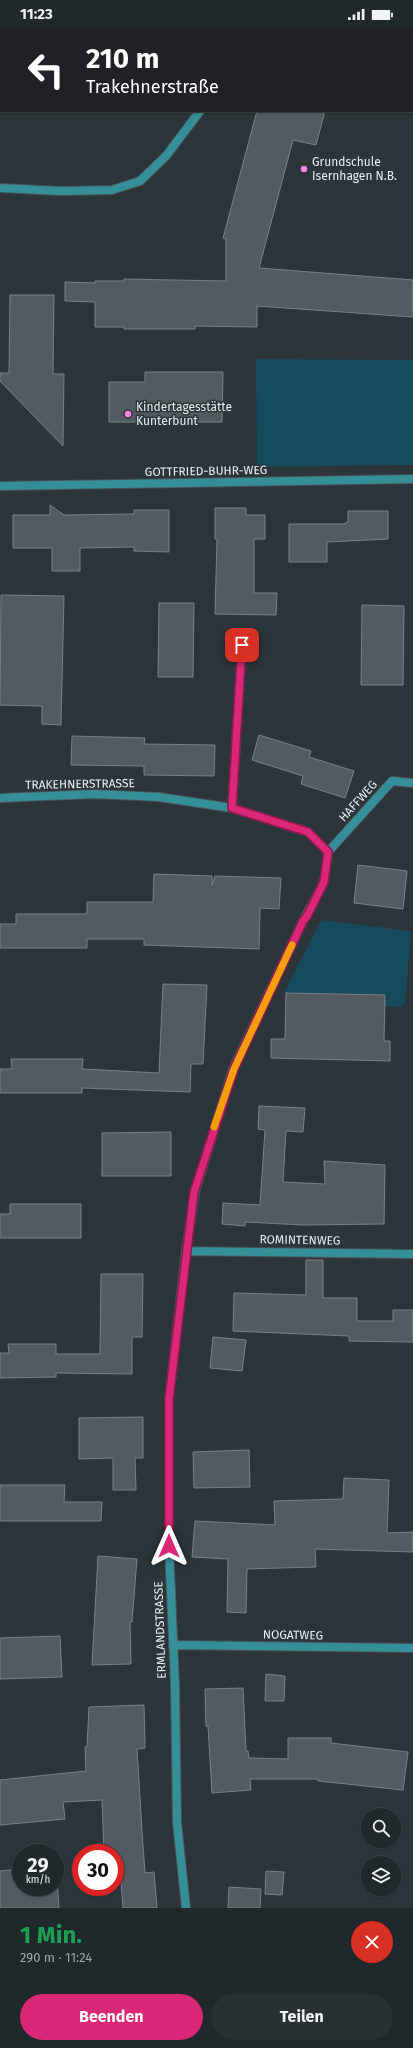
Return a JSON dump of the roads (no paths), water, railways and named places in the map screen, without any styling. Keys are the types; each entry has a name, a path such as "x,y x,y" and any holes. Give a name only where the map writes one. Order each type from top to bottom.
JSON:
{"street":[{"path":"0,188 61,191 112,190 140,181 166,156 199,112"},
{"name":"GOTTFRIED-BUHR-WEG","path":"0,486 413,479"},
{"path":"232,808 242,645"},
{"name":"HAFFWEG","path":"328,852 392,781 413,783"},
{"name":"TRAKEHNERSTRASSE","path":"0,798 95,794 159,797 232,808 308,832 328,852"},
{"name":"ERMLANDSTRASSE","path":"186,1908 177,1822 169,1546 169,1399 186,1251 194,1192 231,1076 252,1026 282,969 303,921 324,882 328,852"},
{"name":"ROMINTENWEG","path":"186,1251 413,1254"},
{"name":"NOGATWEG","path":"173,1645 413,1648"}],"place":[{"name":"Grundschule Isernhagen N.B.","path":"304,169"},
{"name":"Kindertagesstätte Kunterbunt","path":"128,414"}]}
